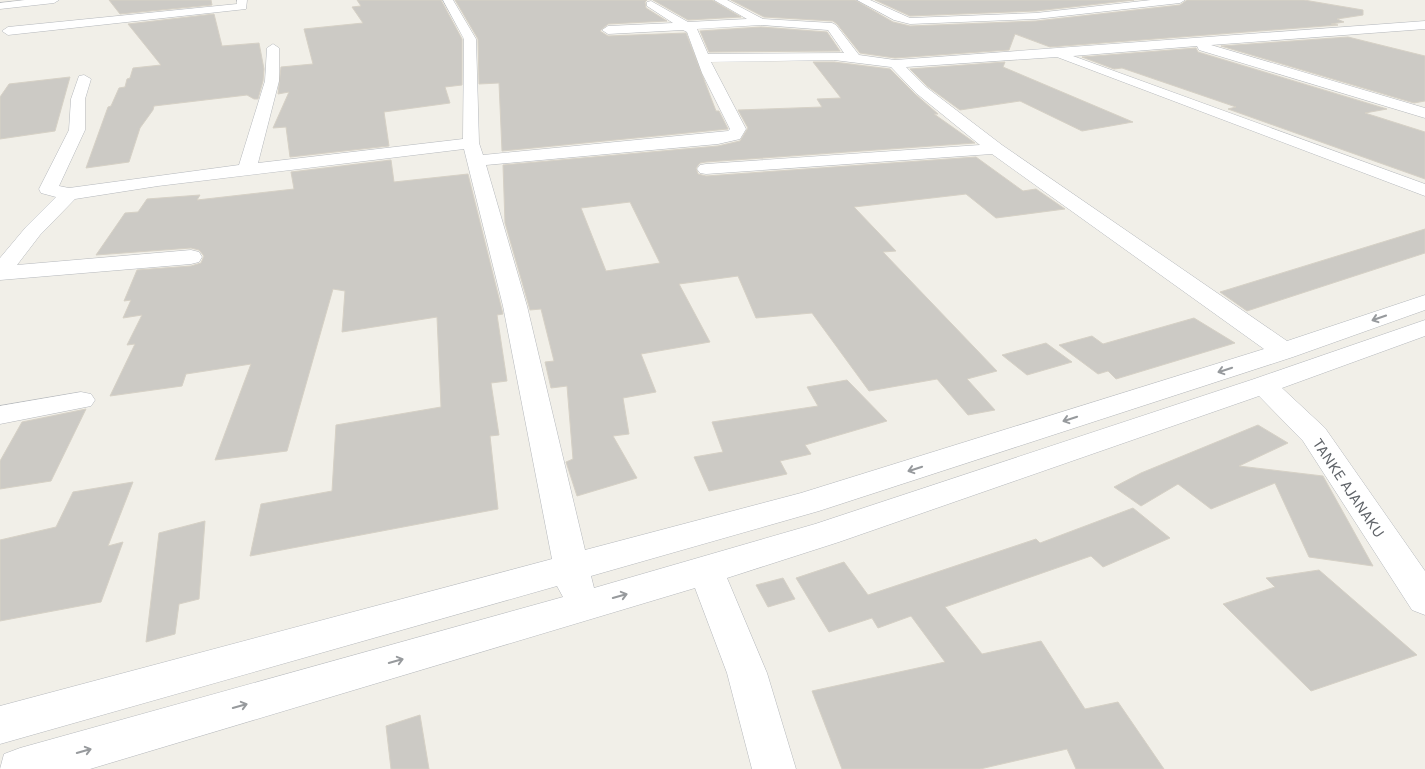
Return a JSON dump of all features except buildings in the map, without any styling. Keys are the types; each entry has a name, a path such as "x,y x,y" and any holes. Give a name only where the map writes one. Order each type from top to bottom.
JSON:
{"street":[{"path":"0,6 54,0"},
{"path":"8,31 242,7 242,0"},
{"path":"448,0 470,39 473,152 515,306 571,569 581,607"},
{"path":"719,0 761,22"},
{"path":"862,0 898,18 910,21 1027,16 1180,0"},
{"path":"6,46 8,31 19,4"},
{"path":"84,80 78,99 77,130 48,189 69,194 158,180 247,170 473,152 718,139 734,135 738,129 689,27 651,4"},
{"path":"1004,4 1027,16"},
{"path":"1006,17 1033,30"},
{"path":"1345,19 1380,28"},
{"path":"928,21 949,33"},
{"path":"608,30 761,22 811,24 832,27 854,58"},
{"path":"704,58 834,56 895,64 995,58 1053,46 1078,52 1425,25"},
{"path":"1188,43 1425,113"},
{"path":"972,46 995,58"},
{"path":"1053,46 1425,190"},
{"path":"247,170 272,81 274,48"},
{"path":"895,64 921,90 996,149 1284,351"},
{"path":"1386,102 1417,95"},
{"path":"706,169 996,149"},
{"path":"0,272 33,231 69,194"},
{"path":"0,272 191,257"},
{"path":"0,725 807,503 1284,351 1425,302"},
{"path":"34,767 706,571 827,533 1264,385 1425,327"},
{"name":"TANKE AJANAKU","path":"1264,385 1314,435 1425,600"},
{"path":"0,415 81,400"},
{"path":"706,571 748,673 774,769"}]}
